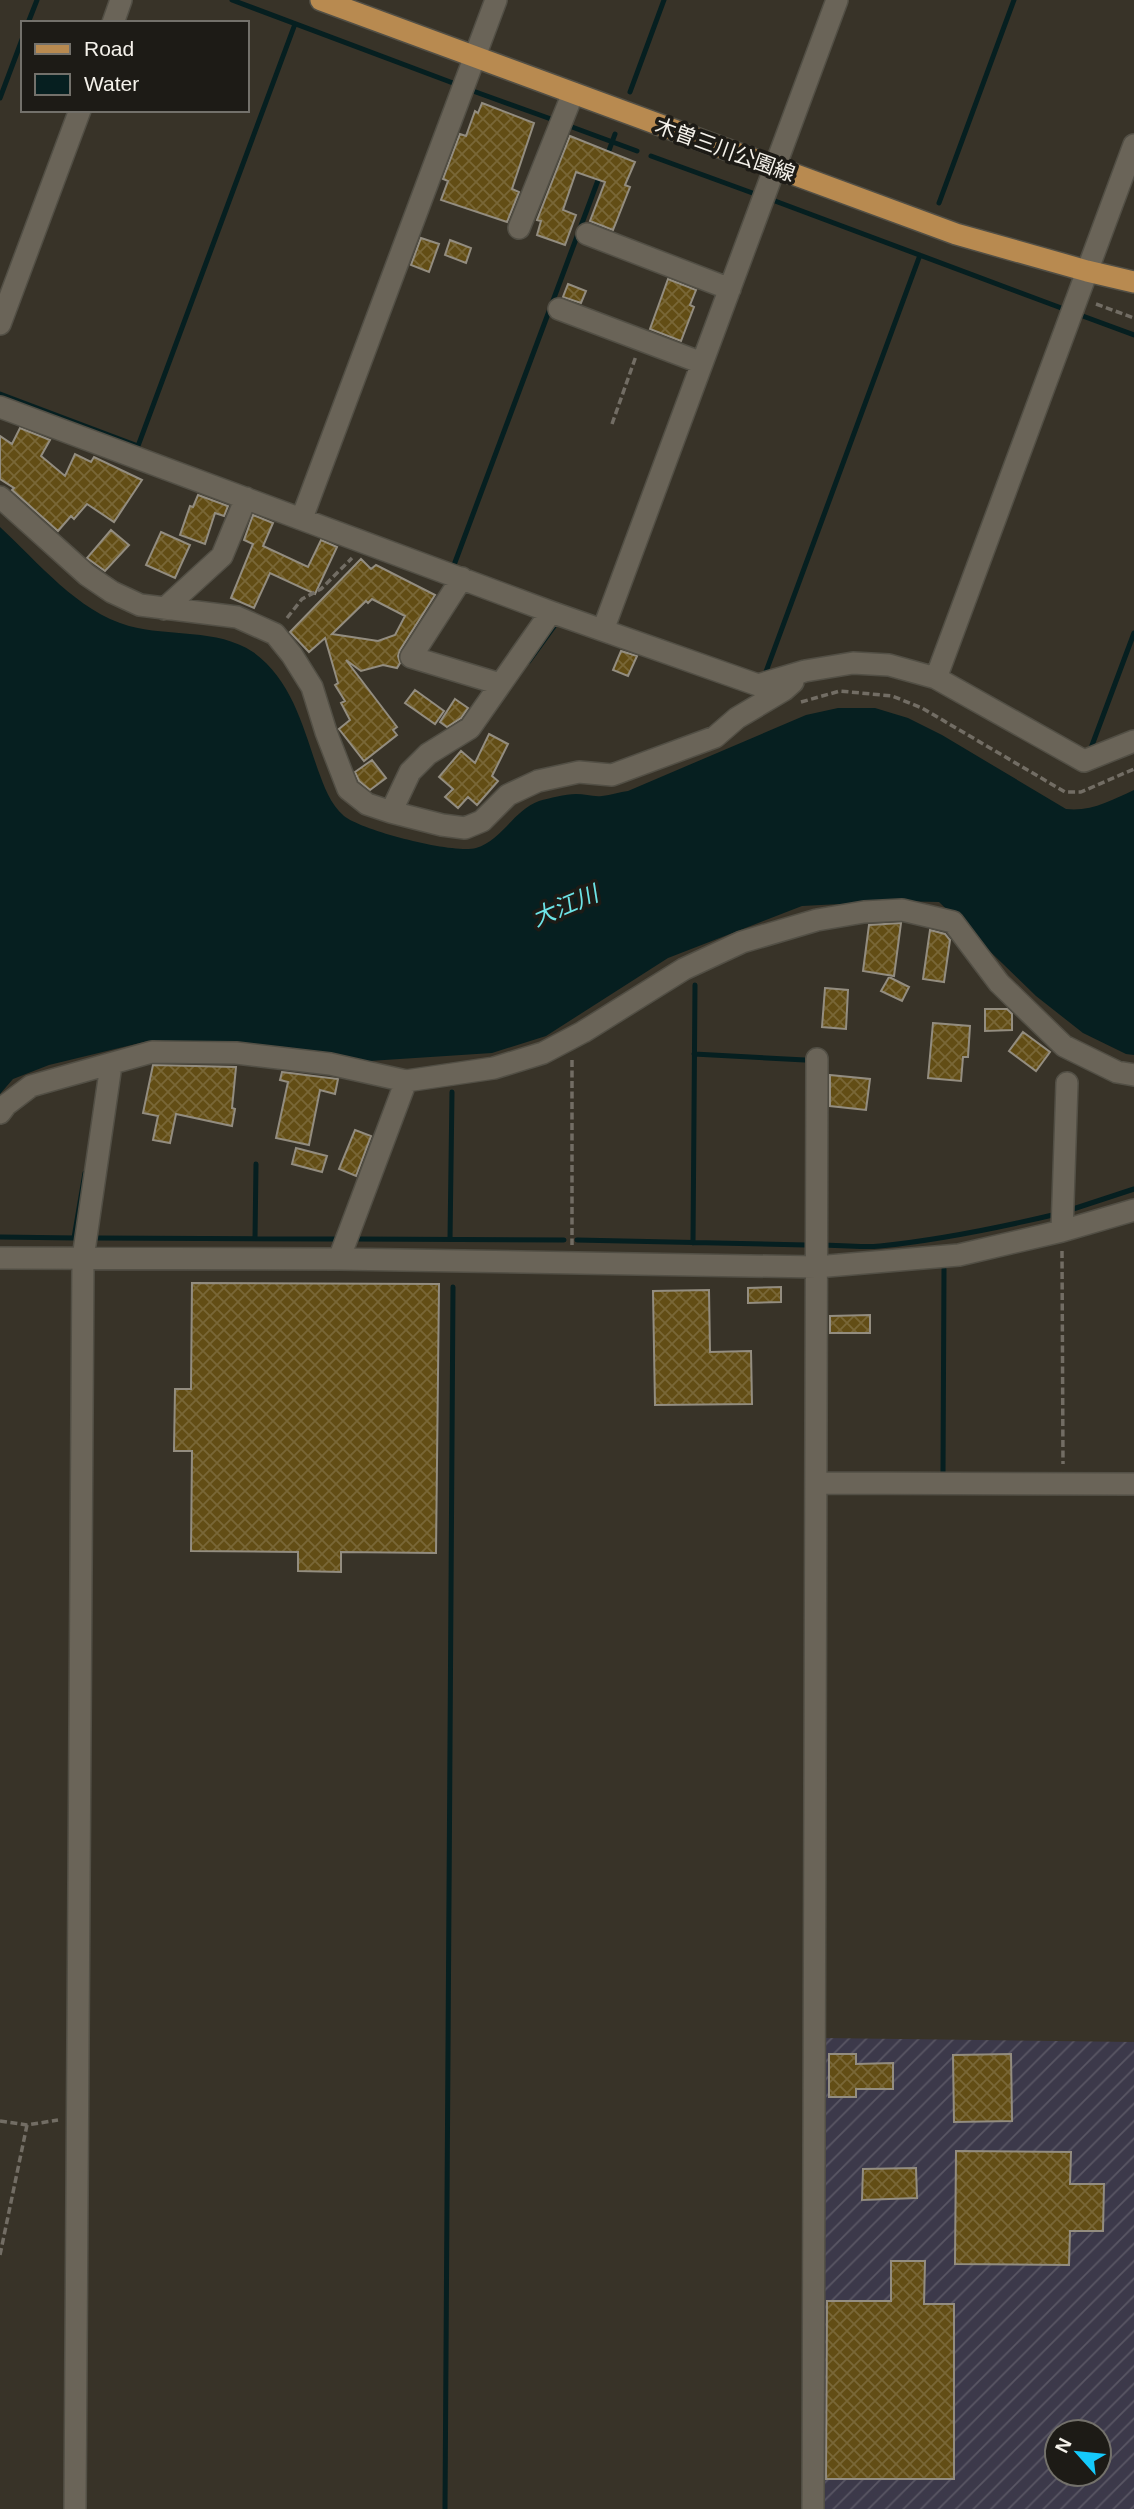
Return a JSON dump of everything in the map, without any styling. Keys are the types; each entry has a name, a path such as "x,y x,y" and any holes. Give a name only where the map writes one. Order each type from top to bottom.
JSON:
{"main road":[{"name":"木曽三川公園線","path":"321,0 956,234 1134,282"}],"street":[{"path":"114,21 121,0"},
{"path":"302,518 496,0"},
{"path":"603,630 837,0"},
{"path":"519,228 573,93"},
{"path":"0,324 79,112"},
{"path":"936,678 1134,145"},
{"path":"587,234 730,289"},
{"path":"559,309 702,363"},
{"path":"0,407 551,612 758,685 805,671 853,663 889,665 936,678 1084,761 1134,741"},
{"path":"0,497 87,575 112,592 140,605 164,610 237,617 275,634 312,687 348,789 367,804 442,825 465,828 482,821 509,795 538,781 579,772 612,775 715,737 737,718 784,691 805,671"},
{"path":"164,610 222,556 246,498"},
{"path":"462,578 411,657 500,684"},
{"path":"391,811 411,772 428,754 470,728 551,612"},
{"path":"0,1113 31,1086 152,1052 236,1053 330,1064 406,1081 494,1068 543,1053 583,1032 684,969 754,938 817,920 864,912 902,910 953,922 999,983 1064,1046 1117,1072 1134,1075"},
{"path":"813,2509 818,1483 817,1059"},
{"path":"75,2509 83,1258 111,1065"},
{"path":"339,1259 406,1081"},
{"path":"1062,1231 1067,1083"},
{"path":"0,1258 339,1259 816,1267 959,1255 1062,1231 1134,1210"},
{"path":"818,1483 1134,1484"}],"path":[{"path":"1077,298 1134,318"},
{"path":"612,424 642,341"},
{"path":"275,634 302,599 321,589 367,543"},
{"path":"792,705 840,691 892,696 922,708 1065,792 1081,793 1134,769"},
{"path":"572,1058 572,1262"},
{"path":"1062,1231 1063,1484"},
{"path":"0,2121 27,2125 78,2116"},
{"path":"0,2255 27,2125"}],"shaded area":[{"path":"822,2038 1134,2042 1134,2509 821,2509"}],"water":[{"name":"大江川","path":"0,527 76,598 110,619 144,629 224,639 253,652 278,676 287,690 325,788 339,811 354,822 408,840 448,848 476,848 493,839 522,811 539,801 567,795 599,796 628,791 806,715 838,708 875,708 908,718 942,735 1066,809 1093,807 1134,790 1134,1055 1126,1054 1083,1033 1036,996 939,902 896,901 802,906 668,958 546,1036 492,1053 369,1061 285,1047 227,1042 148,1041 49,1065 13,1079 0,1094"}],"building":[{"path":"482,103 534,123 512,189 519,192 507,222 441,200 448,181 443,179 460,134 466,136 475,111 478,113"},
{"path":"570,136 635,162 625,185 630,187 613,230 590,221 605,182 576,172 563,210 576,215 565,245 537,235 541,221 537,220"},
{"path":"421,238 439,244 429,272 411,265"},
{"path":"450,240 471,248 466,263 445,255"},
{"path":"668,279 696,290 690,305 694,307 681,341 650,329"},
{"path":"568,284 586,291 581,303 563,297"},
{"path":"20,428 50,440 41,456 65,476 75,454 91,462 94,457 142,480 114,522 87,504 74,519 71,516 58,531 12,490 14,488 0,479 0,436 12,444"},
{"path":"198,495 228,506 224,516 215,513 205,544 180,535 190,506 193,507"},
{"path":"253,515 273,523 263,546 308,567 321,540 337,547 315,594 270,573 254,608 231,598 253,544 244,540"},
{"path":"111,530 129,545 105,571 87,558"},
{"path":"161,532 190,545 175,578 146,565"},
{"path":"361,559 371,569 376,565 435,595 400,650 400,663 397,668 383,665 361,671 346,660 397,727 393,730 397,735 364,761 339,729 350,720 341,703 345,701 335,685 338,683 325,638 309,652 290,632","holes":["372,599 405,616 395,635 378,641 332,634 366,601 368,603"]},
{"path":"621,651 637,656 628,676 613,670"},
{"path":"415,690 444,711 435,724 405,703"},
{"path":"455,699 468,708 461,718 447,727 440,722"},
{"path":"489,734 508,744 492,776 498,781 477,805 468,797 458,808 445,797 453,789 439,777 461,751 475,763"},
{"path":"372,760 386,778 370,790 359,781 355,772"},
{"path":"901,923 894,976 863,971 869,925"},
{"path":"930,930 945,934 950,940 944,982 923,979"},
{"path":"889,977 909,987 902,1001 881,991"},
{"path":"825,988 848,990 846,1029 822,1027"},
{"path":"985,1009 1007,1009 1012,1014 1012,1030 985,1031"},
{"path":"933,1023 970,1026 968,1057 963,1057 961,1081 928,1078"},
{"path":"1023,1032 1050,1052 1036,1071 1009,1051"},
{"path":"153,1065 236,1067 232,1126 176,1114 170,1143 153,1140 158,1116 143,1113"},
{"path":"282,1072 338,1079 335,1094 320,1090 309,1145 276,1138 288,1082 280,1080"},
{"path":"830,1075 870,1079 866,1110 830,1106"},
{"path":"355,1130 371,1136 356,1176 339,1169"},
{"path":"296,1148 327,1156 322,1172 292,1164"},
{"path":"192,1283 439,1284 436,1553 341,1552 341,1572 298,1571 298,1552 191,1551 192,1451 174,1451 175,1389 191,1389"},
{"path":"781,1287 781,1302 748,1303 748,1288"},
{"path":"709,1290 710,1352 751,1351 752,1404 655,1405 653,1291"},
{"path":"870,1315 870,1333 830,1333 830,1316"},
{"path":"829,2054 856,2054 856,2064 893,2063 893,2089 856,2089 856,2097 829,2097"},
{"path":"1011,2054 1012,2121 954,2122 953,2055"},
{"path":"956,2151 1071,2152 1070,2184 1104,2184 1103,2231 1070,2231 1069,2265 955,2264"},
{"path":"916,2168 917,2198 862,2200 863,2169"},
{"path":"891,2261 925,2261 924,2304 954,2304 954,2479 826,2479 827,2301 891,2301"}],"waterway":[{"path":"29,21 37,0"},
{"path":"232,0 453,83"},
{"path":"630,92 664,0"},
{"path":"939,203 1014,0"},
{"path":"0,394 138,446 295,24"},
{"path":"0,98 21,42"},
{"path":"473,91 551,119"},
{"path":"572,127 637,151"},
{"path":"607,156 615,134"},
{"path":"651,156 758,195"},
{"path":"454,565 600,175"},
{"path":"775,201 1064,309"},
{"path":"764,677 920,255"},
{"path":"1080,315 1134,335"},
{"path":"529,661 555,625"},
{"path":"1091,748 1134,633"},
{"path":"693,1243 695,985"},
{"path":"694,1054 805,1060"},
{"path":"450,1239 452,1092"},
{"path":"255,1238 256,1164"},
{"path":"74,1238 85,1173"},
{"path":"1070,1210 1134,1189"},
{"path":"820,1245 880,1246 969,1233 1057,1214"},
{"path":"0,1237 76,1238"},
{"path":"95,1238 338,1239"},
{"path":"357,1239 564,1240"},
{"path":"577,1240 806,1245"},
{"path":"943,1475 944,1269"},
{"path":"445,2509 453,1287"}]}
